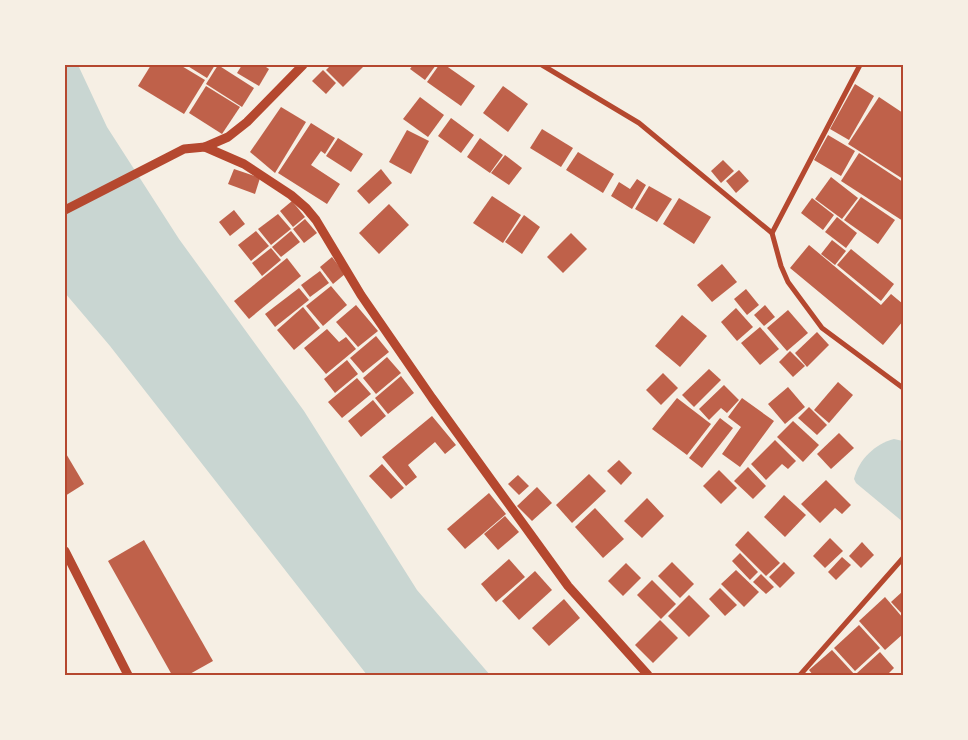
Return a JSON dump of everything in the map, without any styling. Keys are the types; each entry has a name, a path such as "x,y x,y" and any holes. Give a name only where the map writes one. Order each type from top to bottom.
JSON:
{"street":[{"path":"65,210 168,156 184,149 205,147 228,137 247,122 303,65"},
{"path":"542,65 639,122 772,233 781,266 788,282 822,328 903,388"},
{"path":"772,233 860,65"},
{"path":"205,147 244,164 306,208 316,220 361,295 432,398 568,586 648,675"},
{"path":"65,551 128,675"},
{"path":"800,675 903,558"}],"shaded area":[{"path":"65,65 78,65 107,127 179,239 304,411 417,590 490,675 367,675 110,346 65,293"},
{"path":"894,439 903,441 903,522 856,483 854,479 860,465 869,453 887,441"}],"building":[{"path":"151,65 180,65 205,80 184,114 138,86"},
{"path":"186,65 215,65 207,78"},
{"path":"218,65 254,88 242,107 206,84"},
{"path":"242,65 263,65 269,69 259,86 237,73"},
{"path":"331,65 365,65 343,87 326,70"},
{"path":"413,65 436,65 425,80 410,69"},
{"path":"439,65 445,65 475,86 461,106 427,82"},
{"path":"323,70 336,83 326,94 312,81"},
{"path":"855,84 874,96 849,140 830,129"},
{"path":"206,86 240,107 222,134 189,113"},
{"path":"503,86 528,104 508,132 483,113"},
{"path":"420,97 444,115 428,137 403,119"},
{"path":"879,97 903,113 903,179 848,144"},
{"path":"281,107 306,122 275,173 250,152"},
{"path":"451,118 474,135 461,153 438,136"},
{"path":"311,123 335,138 325,154 321,151 311,165 340,184 327,204 278,173"},
{"path":"542,129 573,148 561,167 530,148"},
{"path":"407,130 429,141 411,174 389,162"},
{"path":"828,135 855,151 841,176 814,160"},
{"path":"338,138 363,154 351,172 326,156"},
{"path":"480,138 503,155 490,173 467,157"},
{"path":"578,152 614,174 603,193 566,170"},
{"path":"859,153 903,182 903,221 841,181"},
{"path":"505,155 522,168 509,185 491,173"},
{"path":"723,160 734,171 721,183 711,171"},
{"path":"234,169 260,178 255,194 228,184"},
{"path":"381,169 392,183 369,204 357,191"},
{"path":"739,170 749,181 736,193 726,181"},
{"path":"831,177 858,198 842,219 815,199"},
{"path":"637,179 646,185 632,209 611,196 619,182 630,189"},
{"path":"649,186 672,199 657,222 635,209"},
{"path":"492,196 521,215 503,243 473,223"},
{"path":"861,197 895,220 878,244 844,220"},
{"path":"679,198 711,217 694,244 663,224"},
{"path":"812,198 834,215 823,230 801,213"},
{"path":"292,201 305,217 293,227 280,211"},
{"path":"389,204 409,225 379,254 359,233"},
{"path":"234,210 245,224 230,236 219,222"},
{"path":"278,214 291,229 271,245 258,229"},
{"path":"524,215 540,227 522,254 505,242"},
{"path":"837,217 857,233 846,248 825,232"},
{"path":"305,219 317,233 304,243 293,229"},
{"path":"256,231 269,246 251,261 238,245"},
{"path":"291,231 300,242 281,257 272,247"},
{"path":"571,233 587,249 563,273 547,257"},
{"path":"832,240 846,251 835,265 821,254"},
{"path":"809,245 881,305 891,294 903,304 903,321 883,345 790,268"},
{"path":"271,248 281,260 262,276 252,263"},
{"path":"851,249 894,284 881,301 837,265"},
{"path":"332,257 345,274 333,284 320,267"},
{"path":"287,258 301,276 249,319 234,301"},
{"path":"722,264 737,282 712,302 697,285"},
{"path":"320,271 329,283 310,297 301,285"},
{"path":"331,286 347,305 323,326 306,306"},
{"path":"299,288 309,300 275,327 265,314"},
{"path":"746,289 759,305 747,315 734,299"},
{"path":"356,305 378,331 358,347 336,322"},
{"path":"765,305 775,317 764,326 754,315"},
{"path":"303,307 320,328 294,350 277,330"},
{"path":"736,308 753,327 737,341 721,322"},
{"path":"788,310 808,333 787,351 767,328"},
{"path":"682,315 707,336 680,367 655,346"},
{"path":"760,327 779,349 760,365 741,343"},
{"path":"327,329 339,342 346,337 356,349 326,374 304,348"},
{"path":"817,332 829,345 807,367 795,353"},
{"path":"376,336 389,352 363,373 350,358"},
{"path":"790,351 805,366 793,377 779,362"},
{"path":"387,357 401,373 376,394 363,378"},
{"path":"347,360 358,374 335,393 324,379"},
{"path":"709,369 721,380 694,407 682,395"},
{"path":"663,373 678,388 661,405 646,390"},
{"path":"401,376 414,393 388,414 375,398"},
{"path":"357,378 371,394 342,418 328,402"},
{"path":"838,382 853,395 829,423 814,410"},
{"path":"724,385 739,400 727,413 721,408 709,420 699,409"},
{"path":"788,387 805,407 785,424 768,404"},
{"path":"677,398 711,424 687,455 652,429"},
{"path":"742,398 774,421 740,467 722,454 741,427 728,417"},
{"path":"373,400 386,416 361,437 348,421"},
{"path":"809,407 827,425 817,435 798,418"},
{"path":"432,416 456,445 445,454 435,442 408,465 417,477 406,486 382,457"},
{"path":"720,418 733,428 702,468 689,458"},
{"path":"793,421 819,445 803,462 777,437"},
{"path":"839,433 854,448 831,469 817,454"},
{"path":"775,440 796,461 788,469 782,464 766,480 751,464"},
{"path":"65,452 84,484 65,496"},
{"path":"619,460 632,473 621,485 607,471"},
{"path":"382,464 404,488 391,499 369,476"},
{"path":"748,467 766,486 753,499 734,481"},
{"path":"719,470 737,488 721,504 703,486"},
{"path":"589,474 606,491 572,523 556,505"},
{"path":"518,475 529,486 519,495 508,484"},
{"path":"826,480 851,505 842,514 835,508 820,523 801,504"},
{"path":"537,487 552,503 532,521 517,506"},
{"path":"489,493 506,514 465,549 447,529"},
{"path":"784,495 806,515 785,537 764,517"},
{"path":"647,498 664,516 642,538 624,521"},
{"path":"595,508 624,539 603,558 575,527"},
{"path":"505,516 519,532 498,550 484,534"},
{"path":"748,531 780,563 766,576 735,545"},
{"path":"830,538 843,551 825,568 813,556"},
{"path":"144,540 213,661 188,675 172,675 108,561"},
{"path":"862,542 874,555 861,568 849,556"},
{"path":"740,553 758,572 750,580 732,561"},
{"path":"842,557 851,565 836,580 828,572"},
{"path":"509,559 525,577 496,602 481,584"},
{"path":"672,562 694,584 680,598 658,576"},
{"path":"784,562 795,573 780,588 769,577"},
{"path":"626,563 641,578 623,596 608,581"},
{"path":"736,570 759,592 744,607 721,584"},
{"path":"535,571 552,590 519,620 502,601"},
{"path":"761,574 774,587 766,594 753,582"},
{"path":"652,580 676,604 661,619 637,595"},
{"path":"720,588 737,605 725,616 709,599"},
{"path":"903,591 903,615 891,602"},
{"path":"689,595 710,616 689,637 668,616"},
{"path":"885,597 903,618 903,634 885,650 859,621"},
{"path":"564,599 580,618 549,646 532,628"},
{"path":"660,620 678,638 653,663 635,645"},
{"path":"859,625 880,648 855,671 834,648"},
{"path":"832,650 855,675 813,675 809,670"},
{"path":"880,652 894,668 887,675 859,675 857,673"}]}
